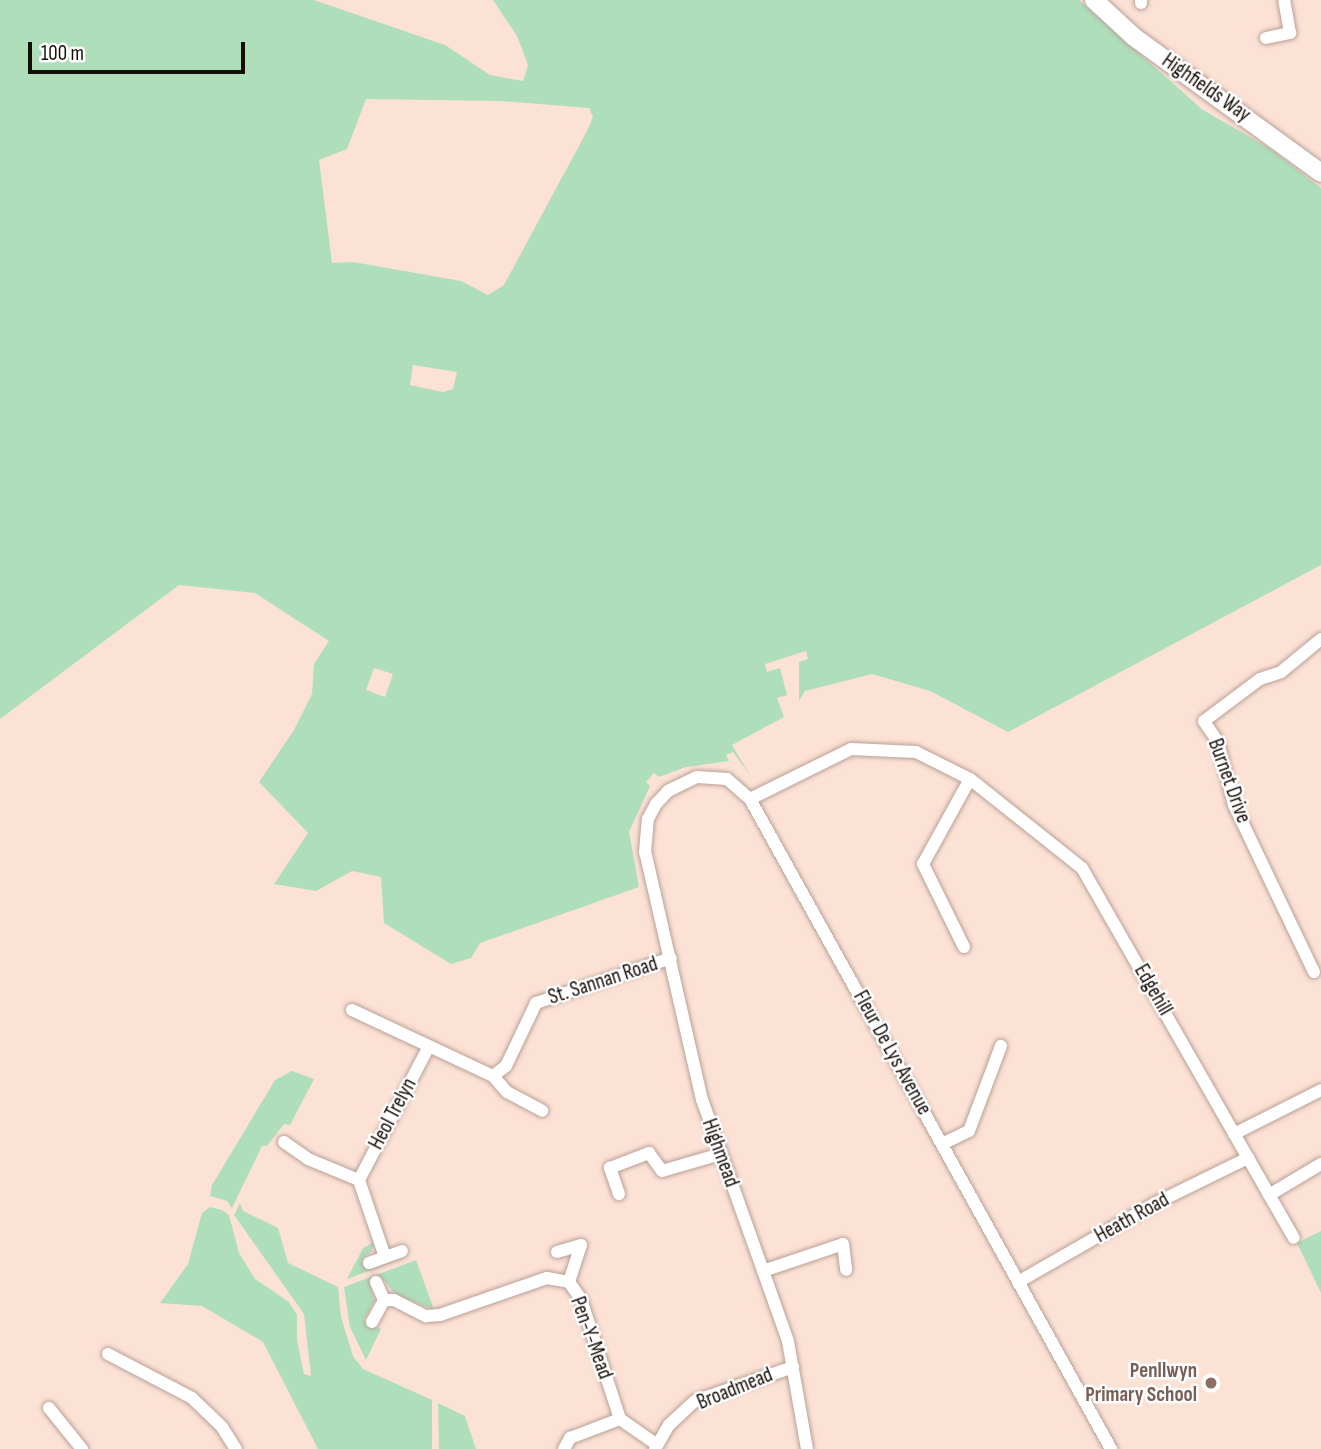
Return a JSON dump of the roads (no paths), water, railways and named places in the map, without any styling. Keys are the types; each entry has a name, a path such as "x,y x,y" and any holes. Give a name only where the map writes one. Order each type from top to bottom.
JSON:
{"main road":[{"name":"Highfields Way","path":"1094,0 1135,37 1321,173"}],"street":[{"path":"1266,38 1290,33 1284,0"},
{"name":"Burnet Drive","path":"1314,972 1234,805 1218,742 1204,721 1260,679 1281,672 1321,639"},
{"name":"Edgehill","path":"750,799 814,764 863,748 916,752 970,779 1082,868 1294,1238"},
{"name":"Fleur De Lys Avenue","path":"645,852 648,819 656,804 684,782 697,777 727,779 740,785 1111,1449"},
{"path":"964,947 923,864 970,779"},
{"name":"Highmead","path":"645,852 702,1100 763,1271 793,1367 807,1449"},
{"name":"St. Sannan Road","path":"493,1076 506,1066 536,1003 671,958"},
{"path":"352,1010 428,1048 493,1076 507,1091 542,1111"},
{"path":"942,1144 969,1131 1001,1046"},
{"name":"Heol Trelyn","path":"359,1180 428,1048"},
{"path":"1234,1134 1321,1090"},
{"path":"284,1142 309,1159 359,1180 385,1257"},
{"path":"619,1194 610,1168 649,1153 662,1171 721,1154"},
{"name":"Heath Road","path":"1018,1282 1154,1204 1248,1158"},
{"path":"1269,1195 1321,1164"},
{"path":"763,1271 843,1244 846,1270"},
{"path":"557,1252 581,1245 569,1282"},
{"path":"369,1263 401,1251"},
{"name":"Pen-Y-Mead","path":"384,1300 394,1300 426,1316 440,1315 547,1278 569,1282 580,1298 620,1419"},
{"path":"372,1322 384,1300 376,1282"},
{"path":"108,1354 192,1398 222,1427 236,1449"},
{"name":"Broadmead","path":"656,1447 695,1401 793,1367"},
{"path":"50,1408 82,1449"},
{"path":"564,1449 570,1438 620,1419 656,1447"}],"place":[{"name":"Penllwyn Primary School","path":"1211,1383"}]}
